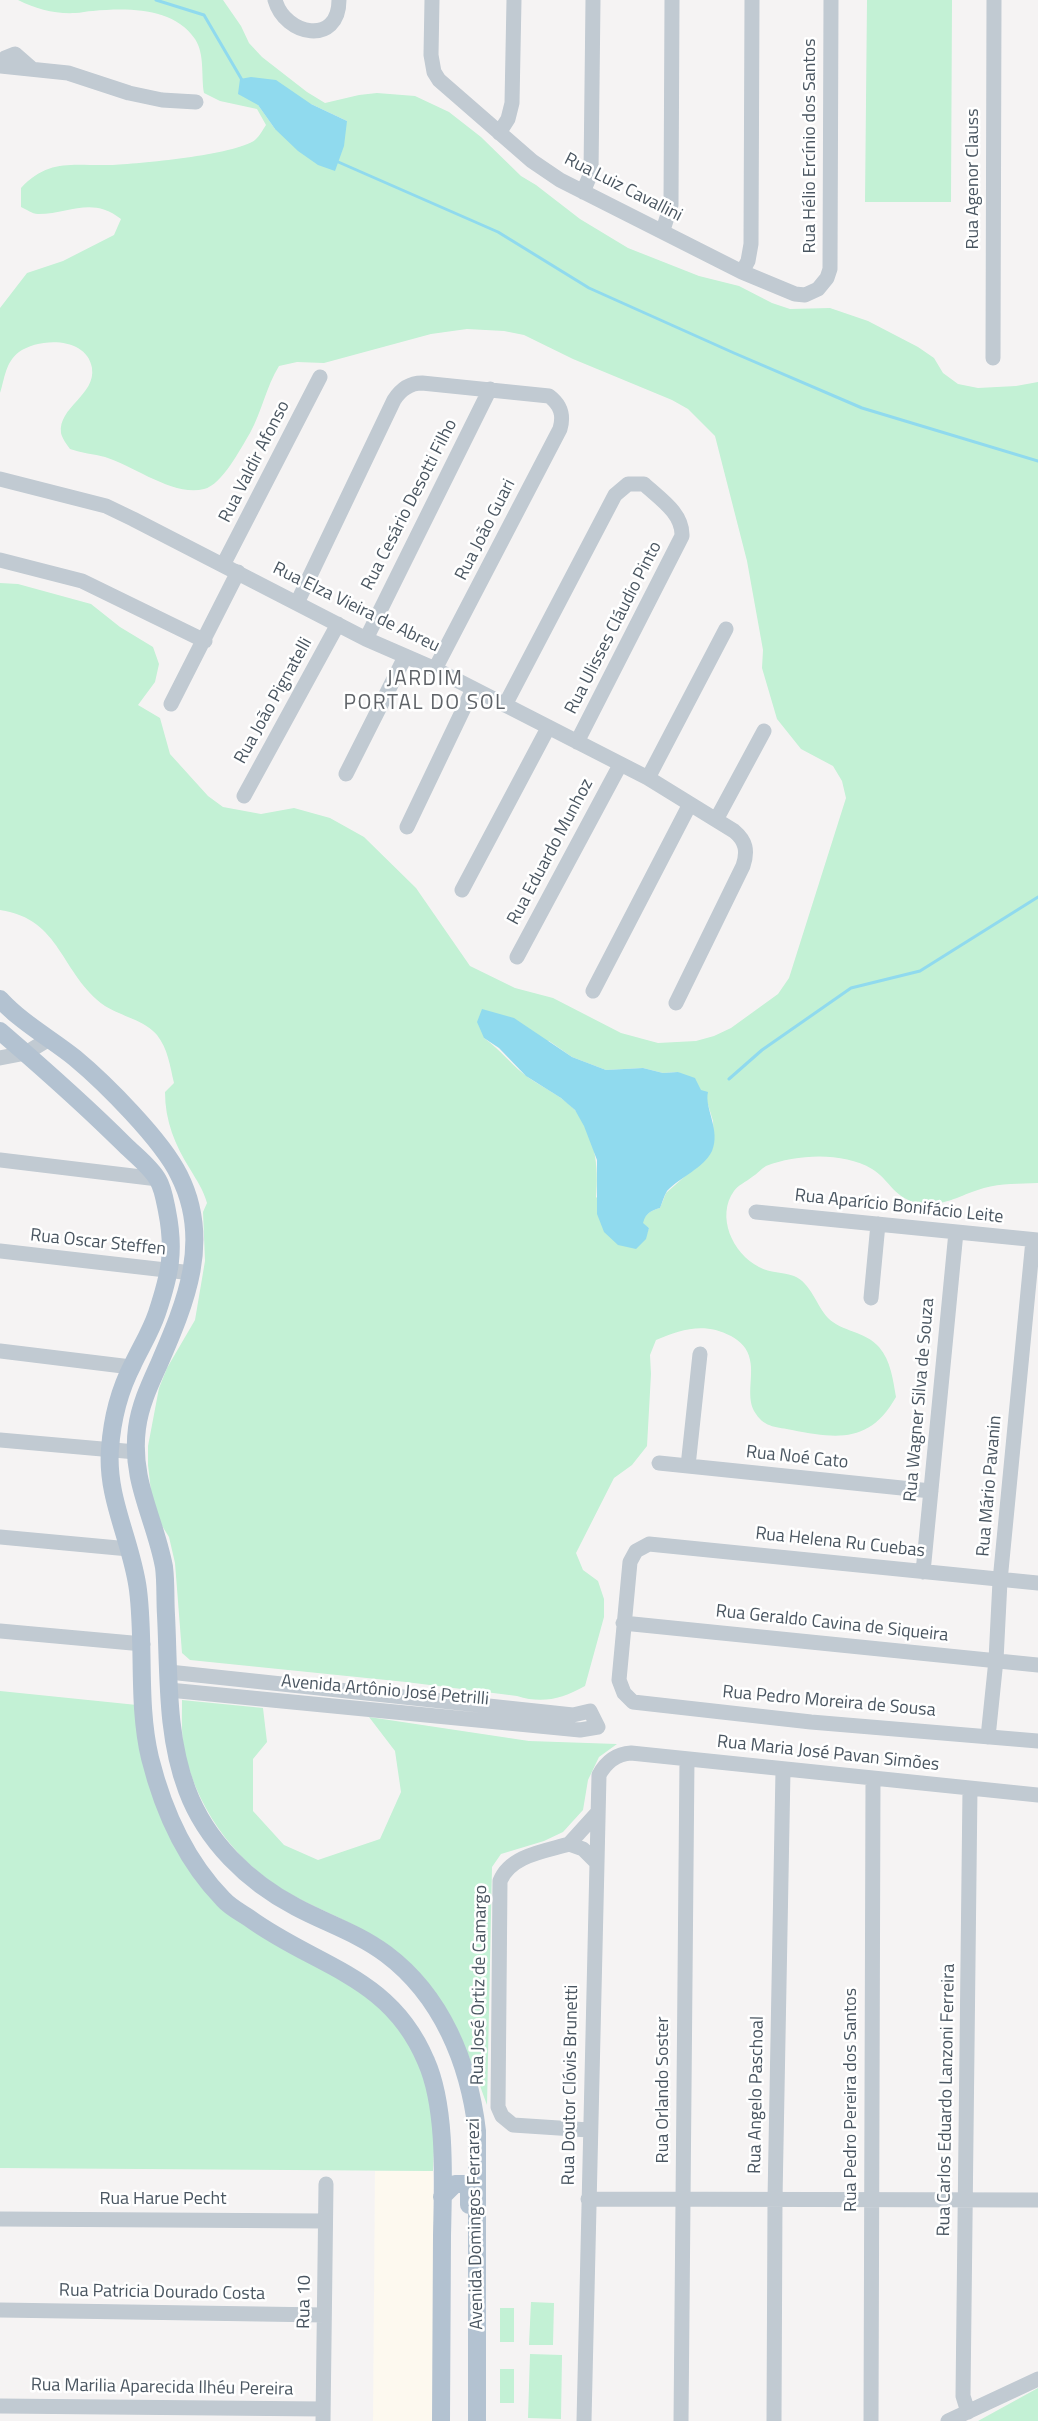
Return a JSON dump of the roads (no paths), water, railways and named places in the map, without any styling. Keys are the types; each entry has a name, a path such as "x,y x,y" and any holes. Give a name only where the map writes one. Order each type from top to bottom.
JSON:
{"main road":[{"name":"Avenida Domingos Ferrarezi","path":"0,999 28,1024 76,1059 110,1091 141,1124 179,1173 193,1216 192,1274 182,1312 140,1410 136,1452 142,1498 157,1539 164,1570 175,1747 186,1788 204,1825 236,1864 265,1889 297,1908 345,1929 385,1953 406,1971 436,2008 458,2051 474,2100 477,2131 468,2286 477,2301 477,2421"},
{"path":"0,1031 81,1101 158,1179"},
{"name":"Avenida Domingos Ferrarezi","path":"158,1179 170,1226 172,1250 169,1270 156,1316 131,1367 117,1406 110,1449 110,1476 116,1507 138,1586 143,1644 142,1689 148,1752 160,1797 177,1835 197,1868 224,1901 299,1950 329,1963 370,1989 402,2019 427,2062 434,2084 439,2121 442,2197 441,2421"},
{"path":"142,1689 169,1676 143,1644"},
{"path":"442,2197 455,2184 474,2184"}],"street":[{"path":"275,0 278,10 294,26 311,32 328,27 335,19 339,0"},
{"name":"Rua Luiz Cavallini","path":"432,0 431,55 434,72 448,89 531,161 560,180 663,230 742,272 795,294 805,295 818,289"},
{"path":"499,133 508,119 512,103 514,0"},
{"path":"583,192 591,173 593,0"},
{"path":"663,230 671,205 672,0"},
{"path":"742,272 748,261 751,244 752,0"},
{"name":"Rua Hélio Ercínio dos Santos","path":"818,289 827,278 830,269 831,0"},
{"name":"Rua Agenor Clauss","path":"993,358 994,0"},
{"path":"0,66 68,73 129,93 196,102"},
{"name":"Rua Valdir Afonso","path":"224,565 321,377"},
{"path":"297,603 394,400 406,387 422,383 490,389"},
{"name":"Rua João Guari","path":"435,669 560,429 562,414 560,407 549,396 490,389"},
{"name":"Rua Cesário Desotti Filho","path":"366,639 490,389"},
{"name":"Rua Elza Vieira de Abreu","path":"0,479 106,506 366,639 435,669 648,778 742,837 747,856 676,1003"},
{"name":"Rua Ulisses Cláudio Pinto","path":"505,705 615,495 628,484 644,484 677,516 682,531 680,541 577,742"},
{"path":"3,561 81,581 205,641"},
{"path":"171,704 205,641 238,572"},
{"name":"Rua João Pignatelli","path":"244,796 338,624"},
{"path":"648,778 726,629"},
{"path":"345,774 405,657"},
{"path":"407,826 473,689"},
{"path":"462,891 548,728"},
{"path":"716,820 764,731"},
{"name":"Rua Eduardo Munhoz","path":"517,957 620,765"},
{"path":"593,991 690,804"},
{"path":"0,1058 26,1053 49,1039"},
{"path":"0,1160 158,1179"},
{"name":"Rua Aparício Bonifácio Leite","path":"756,1212 1035,1240"},
{"path":"871,1298 878,1224"},
{"name":"Rua Wagner Silva de Souza","path":"923,1572 956,1233"},
{"name":"Rua Mário Pavanin","path":"988,1737 996,1660 1000,1581 1035,1240"},
{"name":"Rua Oscar Steffen","path":"0,1251 192,1274"},
{"path":"0,1351 131,1367"},
{"path":"688,1466 700,1354"},
{"path":"0,1440 136,1452"},
{"name":"Rua Noé Cato","path":"659,1463 931,1491"},
{"path":"0,1537 129,1550"},
{"name":"Rua Helena Ru Cuebas","path":"623,1623 630,1562 639,1549 653,1543 1000,1581 1038,1583"},
{"name":"Rua Geraldo Cavina de Siqueira","path":"623,1623 1038,1665"},
{"name":"Rua Pedro Moreira de Sousa","path":"623,1623 619,1680 622,1690 633,1702 811,1722 1038,1741"},
{"path":"0,1631 143,1644"},
{"name":"Avenida Artônio José Petrilli","path":"169,1676 573,1715 590,1711 598,1728 580,1730 169,1676"},
{"name":"Rua Maria José Pavan Simões","path":"615,1757 631,1753 1038,1795"},
{"name":"Rua Doutor Clóvis Brunetti","path":"584,2421 599,1775 615,1757"},
{"name":"Rua Orlando Soster","path":"681,2421 687,1759"},
{"name":"Rua Angelo Paschoal","path":"774,2421 775,2199 783,1770"},
{"name":"Rua Pedro Pereira dos Santos","path":"871,2421 873,1778"},
{"name":"Rua Carlos Eduardo Lanzoni Ferreira","path":"968,2412 963,2396 970,1788"},
{"name":"Rua José Ortiz de Camargo","path":"589,2130 513,2125 502,2116 498,2107 500,1881 514,1862 569,1844 598,1812"},
{"path":"569,1844 583,1849 597,1863"},
{"name":"Rua 10","path":"323,2415 326,2184"},
{"path":"588,2199 1038,2200"},
{"name":"Rua Harue Pecht","path":"0,2219 325,2221"},
{"name":"Rua Patricia Dourado Costa","path":"0,2310 324,2315"},
{"path":"948,2421 1038,2379"},
{"name":"Rua Marilia Aparecida Ilhéu Pereira","path":"0,2406 323,2415"}],"water":[{"path":"251,77 276,80 311,104 347,121 344,146 335,171 318,165 298,151 275,129 258,105 238,94 240,79"},
{"path":"482,1009 514,1018 572,1057 606,1070 643,1068 663,1073 678,1072 695,1078 701,1090 708,1092 708,1105 715,1135 712,1151 698,1167 667,1191 660,1208 647,1215 643,1223 649,1228 646,1239 636,1249 618,1245 604,1232 597,1214 597,1160 575,1110 561,1098 526,1076 499,1048 484,1038 477,1022"}],"waterway":[{"path":"156,0 204,15 242,80"},
{"path":"336,161 498,232 589,288 862,408 1038,461"},
{"path":"729,1079 762,1050 851,988 920,971 1038,897"}],"district":[{"name":"JARDIM PORTAL DO SOL","path":"425,692"}]}
